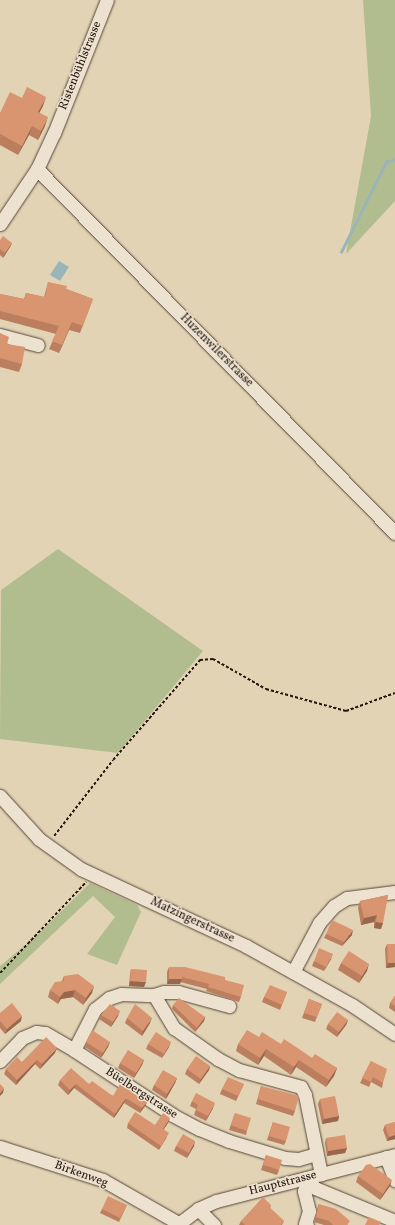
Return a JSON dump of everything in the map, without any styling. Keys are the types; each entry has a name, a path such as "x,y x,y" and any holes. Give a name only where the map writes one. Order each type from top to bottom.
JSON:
{"street":[{"name":"Ristenbühlstrasse","path":"37,169 54,133 107,0"},
{"path":"0,224 37,169"},
{"name":"Huzenwilerstrasse","path":"37,169 395,533"},
{"path":"0,335 38,345"},
{"name":"Matzingerstrasse","path":"0,796 47,845 94,876 246,946 395,1034"},
{"path":"292,972 319,923 334,906 347,898 395,892"},
{"path":"74,1050 95,1009 109,998 121,994 154,995 164,992 178,992 229,1006"},
{"path":"154,995 174,1028 204,1051 239,1070 301,1087 305,1095 321,1174"},
{"name":"Büelbergstrasse","path":"0,1061 22,1038 36,1032 45,1033 74,1050 173,1115 199,1129 285,1158 298,1159 316,1154"},
{"name":"Birkenweg","path":"0,1147 103,1180 178,1224"},
{"path":"391,1156 395,1180"},
{"name":"Hauptstrasse","path":"178,1224 198,1209 216,1201 308,1181 321,1174 391,1156"},
{"path":"307,1225 305,1224 310,1211 304,1191 308,1181 395,1221"},
{"path":"198,1209 214,1225"}],"path":[{"path":"47,845 113,760 200,660 213,659 266,689 346,710 386,698 395,693"},
{"path":"0,973 94,876"}],"green space":[{"path":"363,0 395,0 395,201 346,254 371,116"},
{"path":"58,549 203,651 118,753 0,739 1,590"},
{"path":"90,883 137,905 141,912 117,965 87,954 115,917 93,896 0,984 0,966 35,937"}],"water":[{"path":"59,261 69,267 60,281 50,275"}],"building":[{"path":"27,87 46,97 38,112 48,117 41,131 32,126 22,146 0,134 0,113 10,92 22,98"},
{"path":"3,236 12,243 5,253 0,249 0,240"},
{"path":"48,282 67,286 66,289 93,299 83,326 72,322 62,345 52,341 59,326 0,311 0,294 25,299 26,293 45,297"},
{"path":"0,333 9,337 7,344 25,347 22,364 0,358"},
{"path":"388,895 383,923 376,922 377,915 364,918 360,901"},
{"path":"332,920 353,930 344,942 326,934"},
{"path":"387,944 395,944 395,963 388,963"},
{"path":"319,948 333,954 326,967 314,961"},
{"path":"349,951 369,964 362,976 341,963"},
{"path":"169,967 185,967 225,977 225,980 244,985 241,997 208,987 209,984 182,977 182,979 169,979"},
{"path":"131,969 147,970 146,982 130,981"},
{"path":"78,974 94,986 86,998 75,990 64,992 60,997 50,990 55,982 64,981 64,976"},
{"path":"270,985 287,992 282,1005 264,997"},
{"path":"395,996 395,1006 390,1003"},
{"path":"179,998 205,1017 197,1028 173,1005"},
{"path":"309,999 322,1004 317,1017 304,1013"},
{"path":"12,1003 22,1016 7,1029 0,1021 0,1013"},
{"path":"110,1004 120,1011 113,1022 101,1015"},
{"path":"135,1004 152,1018 143,1031 127,1018"},
{"path":"337,1012 348,1020 339,1032 328,1024"},
{"path":"92,1030 110,1042 103,1053 86,1042"},
{"path":"247,1030 259,1037 262,1032 281,1044 284,1039 312,1058 315,1054 337,1068 329,1080 299,1060 294,1067 266,1049 260,1058 238,1044"},
{"path":"156,1032 171,1042 164,1054 148,1044"},
{"path":"46,1037 57,1048 42,1064 37,1060 17,1080 6,1069 17,1057 22,1062"},
{"path":"128,1050 144,1060 136,1073 120,1063"},
{"path":"196,1056 210,1066 201,1079 187,1069"},
{"path":"371,1061 387,1069 383,1083 373,1077 371,1082 362,1078"},
{"path":"71,1068 89,1084 92,1081 113,1096 120,1084 147,1102 142,1108 126,1098 115,1114 76,1084 70,1090 60,1080"},
{"path":"163,1070 177,1078 167,1094 154,1085"},
{"path":"228,1077 244,1084 238,1096 222,1089"},
{"path":"0,1084 4,1088 0,1093"},
{"path":"261,1086 299,1096 295,1111 258,1099"},
{"path":"196,1093 215,1103 208,1116 196,1110 198,1105 192,1101"},
{"path":"335,1096 339,1116 324,1119 320,1099"},
{"path":"135,1112 155,1125 163,1113 170,1118 163,1129 169,1133 161,1146 128,1123"},
{"path":"235,1113 251,1118 247,1131 231,1125"},
{"path":"273,1122 290,1127 286,1141 269,1136"},
{"path":"395,1122 395,1135 389,1137 385,1125"},
{"path":"183,1134 195,1141 189,1153 176,1146"},
{"path":"345,1135 347,1148 328,1151 326,1138"},
{"path":"266,1155 282,1160 279,1170 263,1165"},
{"path":"370,1164 392,1180 383,1194 358,1176 366,1165"},
{"path":"108,1196 127,1205 120,1218 102,1209"},
{"path":"263,1197 271,1205 269,1207 284,1221 281,1225 245,1225 241,1221"},
{"path":"319,1204 336,1209 350,1221 347,1225 333,1225 329,1221 316,1217"},
{"path":"369,1217 381,1222 379,1225 365,1225"}],"waterway":[{"path":"341,252 386,162 395,159"}]}
